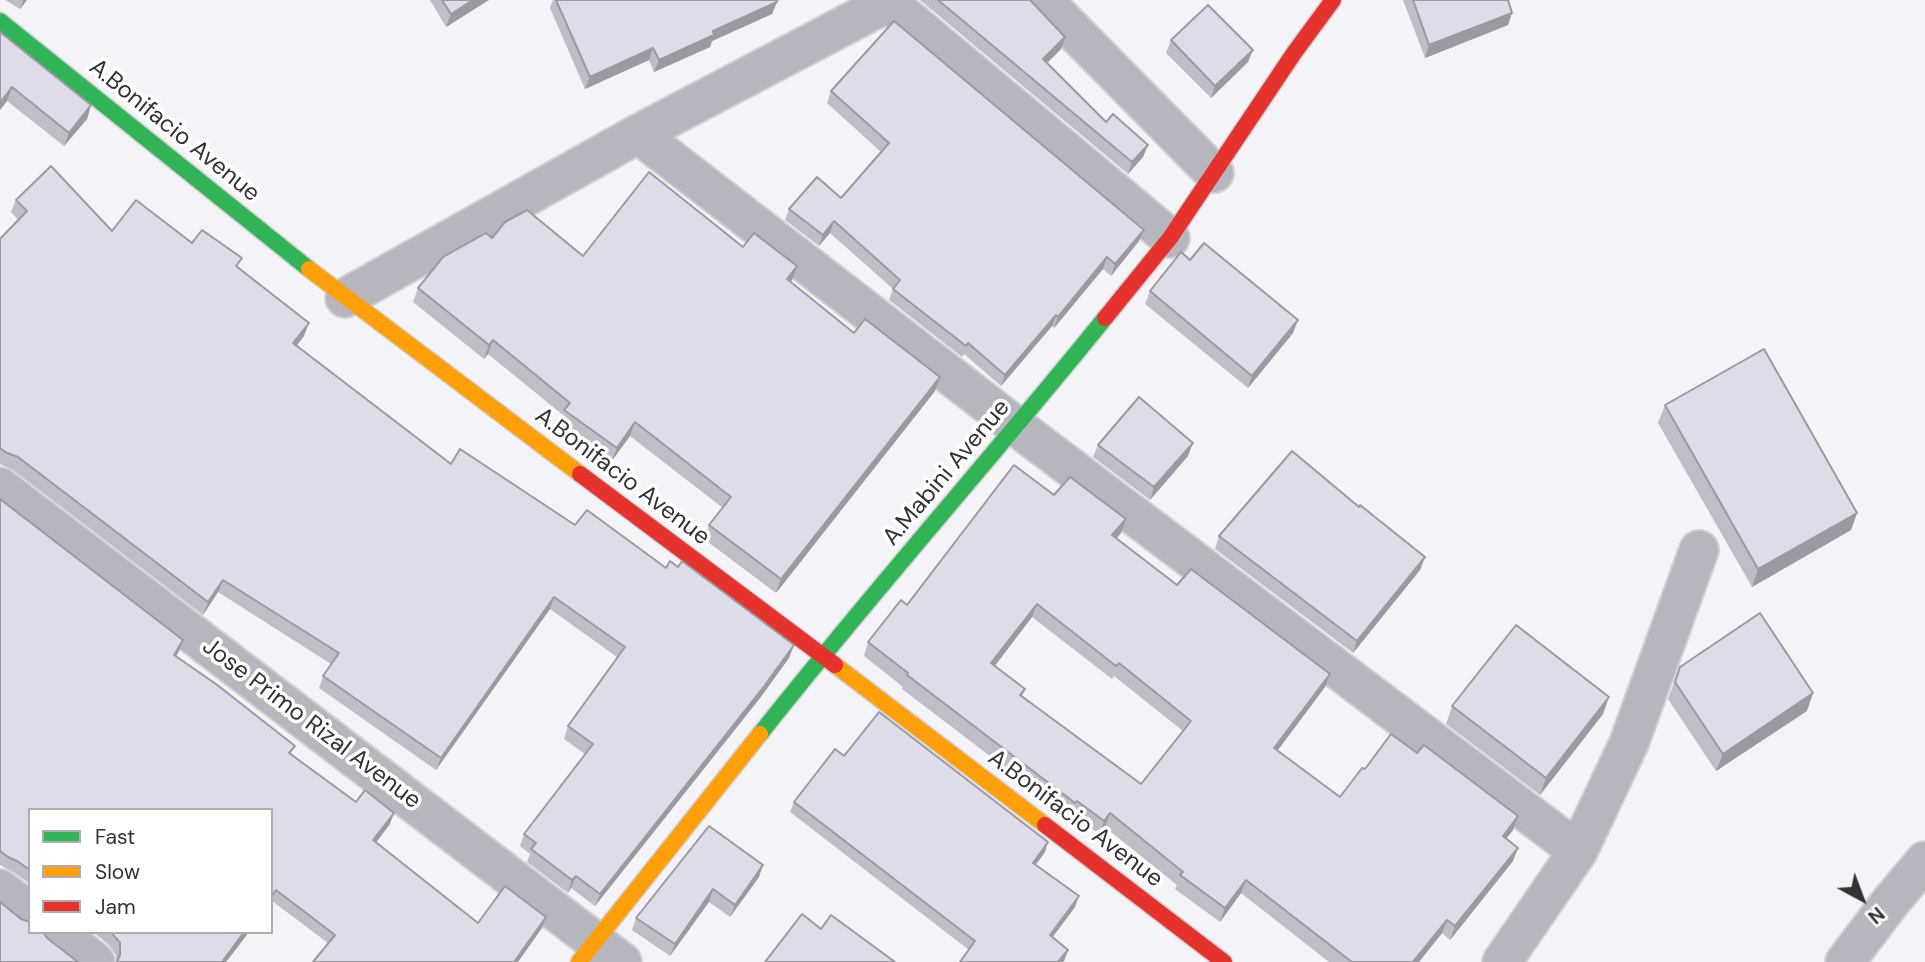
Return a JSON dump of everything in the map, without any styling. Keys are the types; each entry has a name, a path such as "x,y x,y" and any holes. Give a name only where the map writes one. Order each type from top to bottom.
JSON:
{"street":[{"path":"1043,0 1214,173"},
{"name":"A.Mabini Avenue","path":"598,955 822,655 1017,427 1170,238 1294,53 1333,0"},
{"path":"345,298 638,134 891,1 1170,238"},
{"name":"A.Bonifacio Avenue","path":"0,21 345,298 822,655 1224,962"},
{"path":"638,134 1017,427 1578,851"},
{"name":"Jose Primo Rizal Avenue","path":"0,487 598,955"},
{"path":"1502,962 1578,851 1629,743 1699,550"},
{"path":"1846,962 1925,861"},
{"path":"0,889 28,910"},
{"path":"60,934 95,962"}],"building":[{"path":"442,0 473,0 451,14"},
{"path":"556,0 777,2 713,31 714,35 659,60 653,48 590,77"},
{"path":"938,0 1030,0 1065,37 1043,59 1106,122 1113,114 1148,145 1132,162"},
{"path":"1413,0 1508,0 1512,13 1429,45"},
{"path":"1208,5 1253,50 1215,86 1171,40"},
{"path":"894,21 1144,230 1115,264 1107,257 1058,317 1056,315 1005,375 968,343 966,346 893,289 900,280 834,221 823,235 789,209 817,177 841,198 889,143 831,91"},
{"path":"0,32 91,105 69,133 12,87 0,103"},
{"path":"51,166 112,231 136,200 192,243 202,230 242,258 236,266 309,323 293,343 451,464 460,449 575,525 587,510 666,568 670,561 678,567 682,561 794,645 600,894 576,876 572,880 531,849 536,843 524,834 593,744 568,726 625,647 554,597 441,758 323,676 339,653 223,580 208,602 18,457 0,448 0,239 27,211 16,200"},
{"path":"649,172 743,247 754,233 797,266 787,279 854,333 865,319 940,377 781,579 709,525 731,497 635,422 617,448 564,410 570,403 493,340 489,345 418,288 443,257 486,233 492,238 505,222 527,210 583,256"},
{"path":"1204,243 1298,320 1252,376 1150,291 1181,252 1190,260"},
{"path":"1764,349 1857,513 1758,569 1665,405"},
{"path":"1139,397 1193,443 1154,487 1098,445"},
{"path":"1292,451 1425,557 1357,641 1219,536"},
{"path":"1014,465 1054,495 1070,477 1126,519 1112,535 1177,585 1191,569 1330,674 1274,748 1340,797 1391,734 1417,753 1424,745 1518,816 1503,836 1518,848 1455,926 1447,920 1413,962 1352,962 1246,880 1225,908 1180,875 1183,872 1110,813 1104,821 1077,801 1075,803 907,675 908,673 868,642 901,600 907,605","holes":["1037,604 1116,666 1119,663 1191,721 1141,784 1020,695 1025,689 991,663"]},
{"path":"0,499 183,640 174,655 295,746 289,753 356,802 365,790 394,813 373,840 478,923 505,886 546,917 514,962 313,962 335,935 276,890 273,894 273,808 28,808 28,869 0,851"},
{"path":"1760,613 1813,693 1723,754 1675,682 1680,667"},
{"path":"1516,625 1609,697 1546,778 1452,706"},
{"path":"879,712 1048,842 1033,863 1079,896 1050,935 1068,950 1058,962 960,962 975,941 794,802 835,749 844,756"},
{"path":"709,826 763,865 735,905 713,889 675,944 636,918"},
{"path":"0,902 28,921 28,934 44,934 78,962 0,962"},
{"path":"802,914 821,929 831,915 895,962 765,962"},
{"path":"113,934 243,934 222,962 117,962 120,943"}],"traffic: fast":[{"path":"0,21 309,269"},
{"path":"760,734 1105,318"}],"traffic: slow":[{"path":"309,269 580,474"},
{"path":"835,665 1045,825"},
{"path":"579,962 760,734"}],"traffic: jam":[{"path":"1105,318 1170,238 1294,53 1333,0"},
{"path":"580,474 835,665"},
{"path":"1045,825 1224,962"}]}
